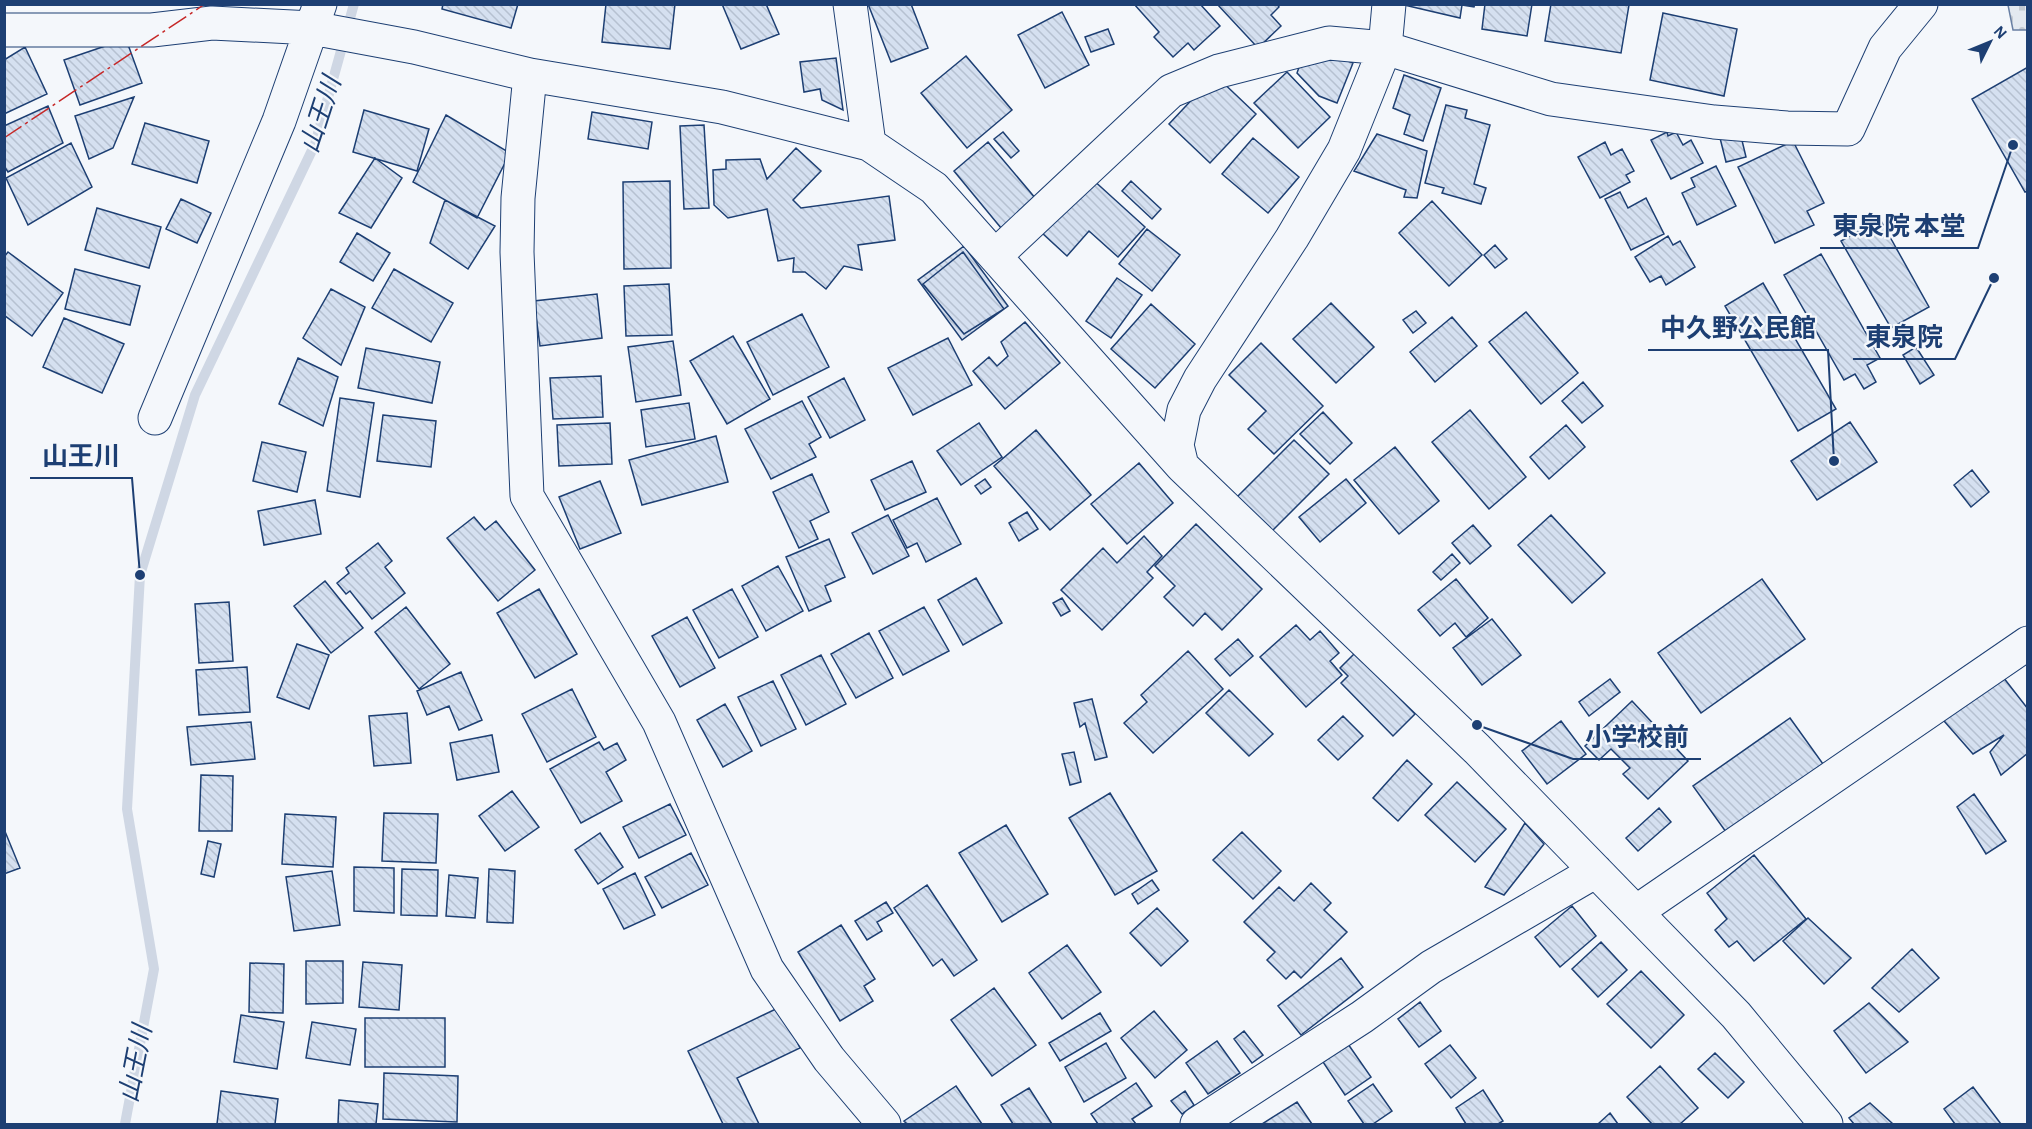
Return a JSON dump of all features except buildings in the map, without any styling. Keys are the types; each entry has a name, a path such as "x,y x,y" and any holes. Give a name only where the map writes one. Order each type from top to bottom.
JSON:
{"street":[{"path":"850,4 870,144"},
{"path":"1182,466 1178,438 1189,399 1292,238 1344,150 1384,48 1389,4"},
{"path":"995,256 1171,92 1219,71 1329,43 1384,48 1551,99 1713,122 1787,129 1848,129 1885,48 1921,4"},
{"path":"4,30 152,30 212,23 316,16 387,43 530,75 722,107 870,144 934,188 1182,466 1477,749 1736,1015 1826,1125"},
{"path":"155,417 279,121 316,16"},
{"path":"530,75 518,198 517,252 527,496 659,722 767,969 829,1059 884,1125"},
{"path":"1636,912 2028,643"},
{"path":"1197,1125 1362,1017 1431,967 1596,871"}],"green space":[{"path":"2008,5 2027,5 2027,30 2013,30"}],"waterway":[{"name":"山王川","path":"125,1124 154,969 127,809 140,575 195,395 315,144 354,4"}],"power":[{"path":"4,138 205,4"}],"place":[{"name":"東泉院 本堂","path":"2013,145"},
{"name":"東泉院","path":"1994,278"},
{"name":"中久野公民館","path":"1834,461"},
{"name":"山王川","path":"140,575"},
{"name":"小学校前","path":"1477,725"}]}
